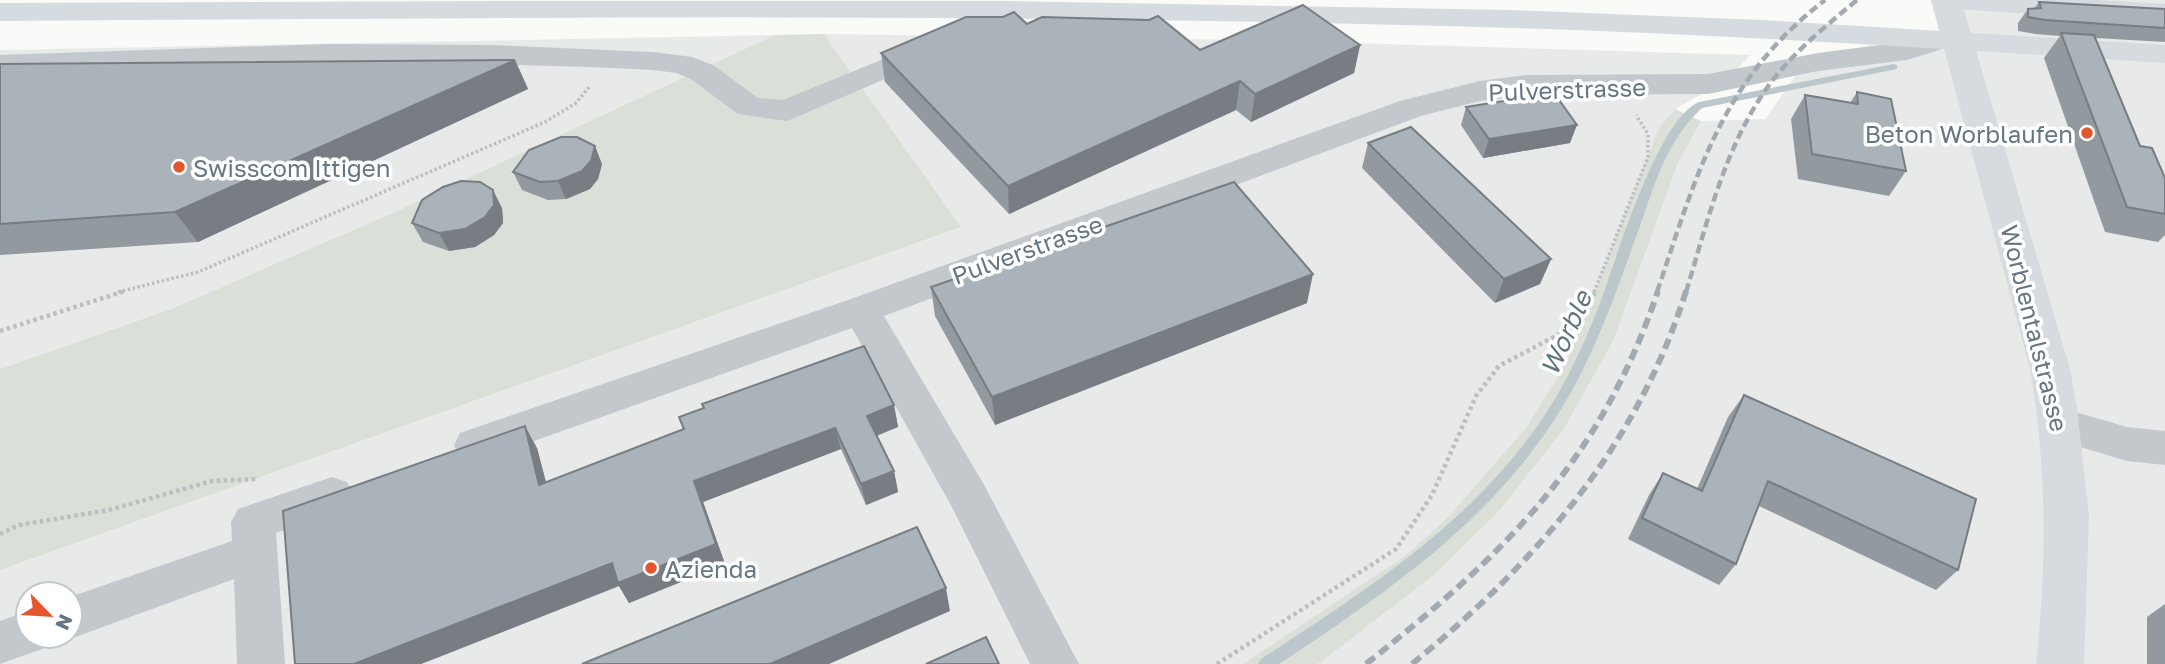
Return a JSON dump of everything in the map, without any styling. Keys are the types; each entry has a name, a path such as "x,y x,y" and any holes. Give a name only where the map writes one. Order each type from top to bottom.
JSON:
{"main road":[{"name":"Worblentalstrasse","path":"1946,0 1956,17 2050,369 2062,425 2069,497 2069,577 2060,664"},
{"path":"0,12 780,9 1338,15 1866,34 2165,54"},
{"path":"1956,17 2165,13"}],"street":[{"name":"Pulverstrasse","path":"442,456 861,310 1411,108 1480,91 1526,85 1708,84 1818,62 1907,51 1956,17"},
{"path":"0,64 290,52 396,51 597,58 681,64 702,72 749,107 787,111 930,49"},
{"path":"861,310 968,496 1055,664"},
{"path":"2062,425 2127,444 2165,447"},
{"path":"261,664 253,522 364,484"},
{"path":"84,613 255,552"}],"path":[{"path":"0,331 92,299 198,272 545,122 587,92 597,58"},
{"path":"1217,664 1396,549 1432,495 1476,396 1499,366 1583,322 1648,157 1648,134 1615,85"},
{"path":"0,534 19,525 109,510 212,481 262,479"}],"shaded area":[{"path":"1946,0 2165,0 2165,664 1317,664 1435,574 1500,509 1563,430 1677,165 1701,121 1765,119 1808,58 1957,35"},
{"path":"824,34 1252,40 1751,55 1722,83 1675,109 1659,128 1566,363 1525,429 1447,518 1406,555 1243,664 0,664 0,570 961,227"},
{"path":"824,34 961,227 0,570 0,369 171,309 397,211 775,35"},
{"path":"775,35 397,211 171,309 0,369 0,50"},
{"path":"1675,109 1701,121 1677,165 1613,341 1563,430 1500,510 1435,574 1322,661 1317,664 1243,664 1406,555 1447,518 1525,429 1566,363 1659,128"}],"building":[{"path":"2039,2 2165,9 2165,28 2028,17 2028,9 2041,8"},
{"path":"1303,5 1360,45 1255,94 1240,81 1008,186 881,53 966,17 1003,17 1014,12 1027,24 1042,17 1149,20 1158,16 1200,50"},
{"path":"2061,33 2094,35 2140,146 2152,148 2165,178 2165,214 2127,207"},
{"name":"Swisscom Ittigen","path":"515,60 175,212 0,224 0,64"},
{"path":"1857,92 1891,99 1906,171 1812,154 1805,95 1858,104"},
{"path":"1554,93 1577,125 1489,139 1466,107"},
{"path":"1411,127 1551,259 1504,279 1368,143"},
{"path":"561,137 577,137 595,146 591,161 582,171 558,181 540,182 513,172 529,150"},
{"path":"461,181 480,182 493,190 494,205 485,217 465,229 439,233 412,223 422,200 443,187"},
{"path":"1234,182 1313,274 992,397 931,287"},
{"path":"864,346 894,405 867,416 894,471 861,484 835,428 694,481 716,544 618,583 612,563 354,664 295,664 283,511 525,426 539,485 684,429 679,417 704,408 702,404"},
{"path":"1744,395 1976,499 1958,570 1768,481 1736,564 1642,518 1663,473 1702,491"},
{"path":"917,527 946,588 773,664 582,664"},
{"path":"986,637 999,664 926,664"}],"waterway":[{"name":"Worble","path":"1266,664 1425,553 1496,487 1527,450 1555,410 1578,368 1606,302 1657,164 1665,147 1686,117 1699,105 1894,67"}],"railway":[{"path":"1657,292 1700,169 1737,96 1760,63 1825,0"},
{"path":"1686,292 1720,182 1756,105 1791,59 1857,0"},
{"path":"1366,664 1462,583 1504,543 1542,500 1577,455 1607,406 1635,352 1658,291"},
{"path":"1412,664 1500,585 1541,542 1578,497 1611,450 1640,400 1666,347 1686,291"}],"place":[{"name":"Beton Worblaufen","path":"2087,133"},
{"name":"Swisscom Ittigen","path":"179,167"},
{"name":"Azienda","path":"651,568"}]}
